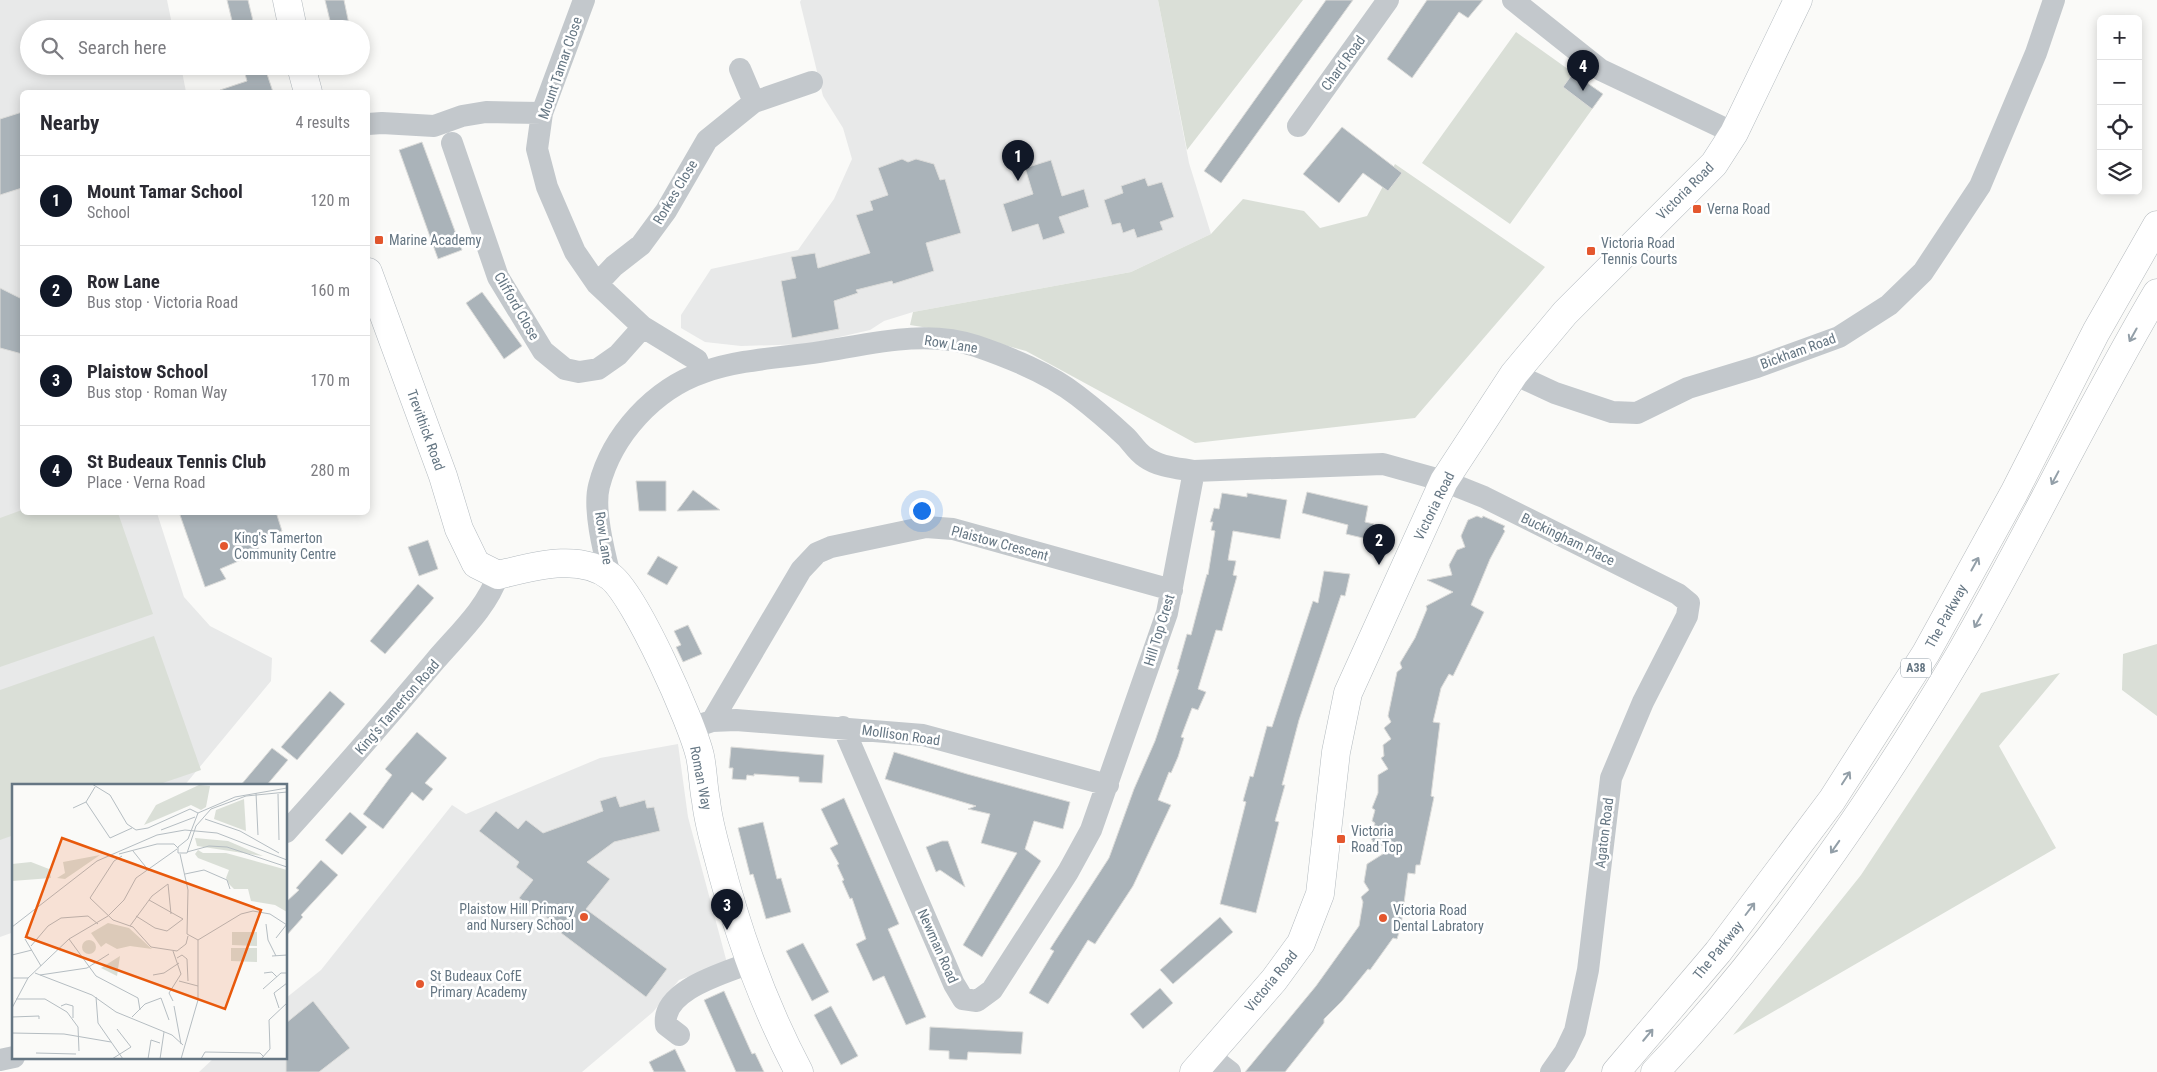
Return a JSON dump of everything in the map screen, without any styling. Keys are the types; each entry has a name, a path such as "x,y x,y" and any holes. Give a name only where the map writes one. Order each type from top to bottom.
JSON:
{"main road":[{"path":"287,0 291,20"},
{"name":"Victoria Road","path":"1201,1063 1274,980 1301,943 1320,894 1336,752 1348,693 1444,481 1514,374 1565,313 1714,164 1734,134 1798,0"},
{"path":"303,75 307,90"},
{"name":"The Parkway","path":"1617,1070 1718,952 1832,800 1895,702 1926,653 1963,586 2014,493 2096,332 2157,225"},
{"name":"Trevithick Road","path":"370,277 443,476 459,529 476,564 498,575"},
{"name":"A38","path":"1655,1072 1739,975 1809,884 1887,773 1960,654 2085,421 2157,293"},
{"name":"Roman Way","path":"498,575 543,564 565,562 587,566 610,576 625,591 659,657 701,725 700,755 706,804 718,856 750,963 770,1013 799,1072"}],"street":[{"name":"Mount Tamar Close","path":"584,0 542,113 537,149 547,187 575,252 597,284 643,327 697,360 702,372"},
{"name":"Chard Road","path":"1298,126 1388,0"},
{"path":"1513,0 1601,70 1734,134"},
{"name":"Bickham Road","path":"1514,374 1555,393 1612,412 1636,413 1688,388 1757,367 1839,337 1889,305 1923,272 1980,186 2036,53 2054,0"},
{"path":"740,69 754,102"},
{"name":"Rorkes Close","path":"597,284 614,266 642,245 666,211 707,140 754,102 812,82"},
{"path":"370,124 434,126 462,116 486,112 542,113"},
{"name":"Clifford Close","path":"452,142 498,277 543,351 565,369 578,372 598,369 618,355 643,327"},
{"name":"Row Lane","path":"610,576 599,523 599,487 612,454 633,420 664,392 702,372 735,363 877,341 928,339 974,345 1020,363 1076,394 1126,438 1144,457 1163,465 1194,471 1383,464 1444,481"},
{"name":"Hill Top Crest","path":"1108,785 1167,613 1194,471"},
{"name":"Buckingham Place","path":"1444,481 1484,497 1678,594 1689,603"},
{"name":"Plaistow Crescent","path":"701,725 801,570 817,553 831,546 926,528 953,529 1172,590"},
{"name":"King's Tamerton Road","path":"288,830 476,613 494,586 498,575"},
{"name":"Agaton Road","path":"1551,1072 1565,1052 1575,1031 1588,970 1611,778 1643,702 1688,616 1689,603"},
{"name":"Mollison Road","path":"701,725 736,720 843,727 923,735 1108,785"},
{"name":"Newman Road","path":"843,727 894,848 963,999 977,1001 992,990 1068,872 1091,830 1108,785"},
{"path":"680,1035 666,1025 664,1017 675,1000 689,988 750,963"},
{"path":"1201,1063 1230,1072"}],"shaded area":[{"path":"0,0 167,0 171,20 20,20 20,75 183,75 186,90 20,90 20,515 158,515 184,597 210,626 272,658 271,681 186,784 12,784 12,933 0,937"},
{"path":"801,0 1158,0 1189,163 1211,234 1131,272 913,312 884,321 870,330 809,344 741,346 705,342 681,328 681,315 711,269 798,250 834,199 852,159 843,128 823,96"},
{"path":"1158,0 1303,0 1187,150"},
{"path":"1516,32 1603,94 1510,224 1422,163"},
{"path":"1395,164 1545,267 1415,418 1195,443 1026,351 959,333 910,325 913,312 1131,272 1211,234 1243,199 1304,211 1320,228 1367,216"},
{"path":"20,511 20,515 119,515 153,614 0,667 0,518"},
{"path":"154,636 201,770 160,784 12,784 12,836 0,840 0,690"},
{"path":"2157,644 2157,716 2122,690 2123,654"},
{"path":"2060,673 1999,746 2056,848 1733,1035 1861,875 1981,693"},
{"path":"678,744 688,817 727,963 679,980 653,1012 582,1072 199,1072 212,1060 288,1060 288,996 321,970 452,805 466,814 600,758"}],"building":[{"path":"227,0 248,0 253,20 232,20"},
{"path":"325,0 344,0 348,20 330,20"},
{"path":"1326,0 1353,0 1221,183 1204,171"},
{"path":"1427,0 1483,0 1468,18 1459,12 1412,78 1387,59"},
{"path":"1573,73 1603,94 1592,109 1563,87"},
{"path":"245,75 267,75 272,90 220,90 247,81"},
{"path":"20,113 20,189 0,195 0,119"},
{"path":"1342,127 1402,173 1388,191 1363,173 1339,203 1303,174"},
{"path":"422,142 462,250 438,259 399,150"},
{"path":"902,159 908,162 916,159 934,164 940,180 945,179 961,233 926,243 934,271 893,284 892,281 856,290 858,293 834,301 839,329 792,338 781,281 796,278 791,257 815,253 818,268 870,253 856,215 873,210 870,201 888,195 878,168"},
{"path":"1051,160 1062,196 1084,189 1089,207 1059,217 1065,233 1043,240 1038,224 1012,232 1003,204 1033,194 1025,168"},
{"path":"1145,178 1148,186 1162,182 1174,217 1160,222 1163,230 1137,238 1134,229 1123,233 1120,223 1112,225 1104,200 1123,193 1121,186"},
{"path":"0,288 20,298 20,353 0,348"},
{"path":"482,292 522,346 504,359 466,303"},
{"path":"636,481 666,481 666,511 639,511"},
{"path":"693,490 720,510 677,511"},
{"path":"1307,492 1368,506 1365,522 1374,524 1371,540 1346,534 1348,525 1302,513"},
{"path":"1222,493 1247,497 1247,493 1287,500 1280,539 1233,531 1228,560 1236,561 1233,575 1237,576 1222,631 1216,630 1198,689 1206,692 1198,710 1192,708 1181,737 1184,738 1178,757 1171,773 1169,772 1158,800 1171,805 1133,886 1095,944 1088,940 1048,1004 1029,993 1054,951 1050,949 1109,858 1134,789 1155,741 1179,670 1177,669 1187,634 1191,635 1208,575 1215,531 1211,530 1213,522 1210,522 1214,508 1219,509"},
{"name":"King's Tamerton Community Centre","path":"180,515 277,515 282,531 255,539 260,552 220,569 226,579 205,587"},
{"path":"1477,516 1482,518 1483,516 1505,526 1503,529 1505,531 1490,559 1471,605 1484,612 1453,676 1449,674 1441,688 1433,722 1440,723 1431,796 1434,797 1420,865 1416,865 1415,874 1408,873 1401,926 1397,939 1393,938 1370,970 1368,969 1342,1001 1324,1019 1324,1023 1285,1072 1245,1072 1316,986 1359,926 1363,902 1361,897 1369,890 1364,882 1367,864 1394,847 1374,844 1371,838 1375,823 1372,821 1375,810 1372,808 1378,793 1378,775 1388,769 1381,758 1384,756 1383,745 1391,739 1384,728 1391,722 1388,716 1397,672 1402,668 1400,663 1415,638 1427,609 1426,606 1453,592 1427,580 1452,575 1449,565 1457,550 1465,547 1461,536 1468,520"},
{"path":"428,540 438,569 419,576 408,547"},
{"path":"658,556 678,567 667,585 647,574"},
{"path":"1324,571 1350,574 1345,596 1341,595 1299,720 1282,785 1285,785 1275,821 1279,822 1256,913 1220,904 1246,802 1243,801 1250,776 1253,777 1267,726 1272,727 1313,601 1318,603"},
{"path":"418,584 434,598 385,654 370,641"},
{"path":"688,625 702,654 683,662 676,647 681,645 674,631"},
{"path":"330,691 345,704 297,760 281,747"},
{"path":"417,732 447,758 425,783 433,789 423,801 412,792 383,829 363,814 392,775 385,769"},
{"path":"731,747 824,755 822,783 799,782 799,777 754,774 754,776 747,775 746,780 732,779 733,768 729,768"},
{"path":"272,748 288,760 268,784 242,784"},
{"path":"894,752 1070,802 1063,829 1034,821 1025,849 1041,861 982,957 963,945 1017,853 981,843 990,814 968,809 976,806 885,779"},
{"path":"616,796 620,807 645,800 647,808 654,807 660,831 614,842 587,862 610,879 586,909 667,969 646,997 561,933 563,929 519,898 533,880 516,867 519,862 479,831 496,811 518,829 526,820 543,833 603,811 600,801"},
{"path":"844,798 899,924 888,929 926,1017 906,1025 884,976 873,981 856,944 866,939 852,898 850,899 842,881 844,880 837,865 839,864 830,848 838,844 821,809"},
{"path":"350,812 367,827 342,855 325,840"},
{"path":"763,822 777,879 781,878 791,912 766,919 753,874 750,875 738,828"},
{"path":"942,841 948,841 965,887 940,870 936,872 926,847"},
{"path":"321,860 338,875 301,915 303,917 288,934 288,900 299,890 296,888"},
{"path":"1220,917 1233,932 1173,984 1160,970"},
{"path":"803,943 829,992 812,1001 786,951"},
{"path":"1160,988 1173,1003 1143,1029 1130,1014"},
{"path":"724,991 752,1054 755,1053 764,1072 736,1072 704,1000"},
{"path":"313,1001 350,1048 319,1072 286,1072 286,1060 288,1060 288,1021"},
{"path":"831,1006 858,1056 841,1065 814,1015"},
{"path":"930,1027 1023,1032 1021,1054 968,1052 967,1060 949,1059 949,1051 929,1050"},
{"path":"675,1049 686,1072 654,1072 649,1062"}],"place":[{"name":"St Budeaux Tennis Club","path":"1583,91"},
{"name":"Mount Tamar School","path":"1018,181"},
{"name":"Verna Road","path":"1697,209"},
{"name":"Marine Academy","path":"379,240"},
{"name":"Victoria Road Tennis Courts","path":"1591,251"},
{"name":"King's Tamerton Community Centre","path":"224,546"},
{"name":"Row Lane","path":"1379,565"},
{"name":"Victoria Road Top","path":"1341,839"},
{"name":"Plaistow Hill Primary and Nursery School","path":"584,917"},
{"name":"Victoria Road Dental Labratory","path":"1383,918"},
{"name":"Plaistow School","path":"727,930"},
{"name":"St Budeaux CofE Primary Academy","path":"420,984"}]}
